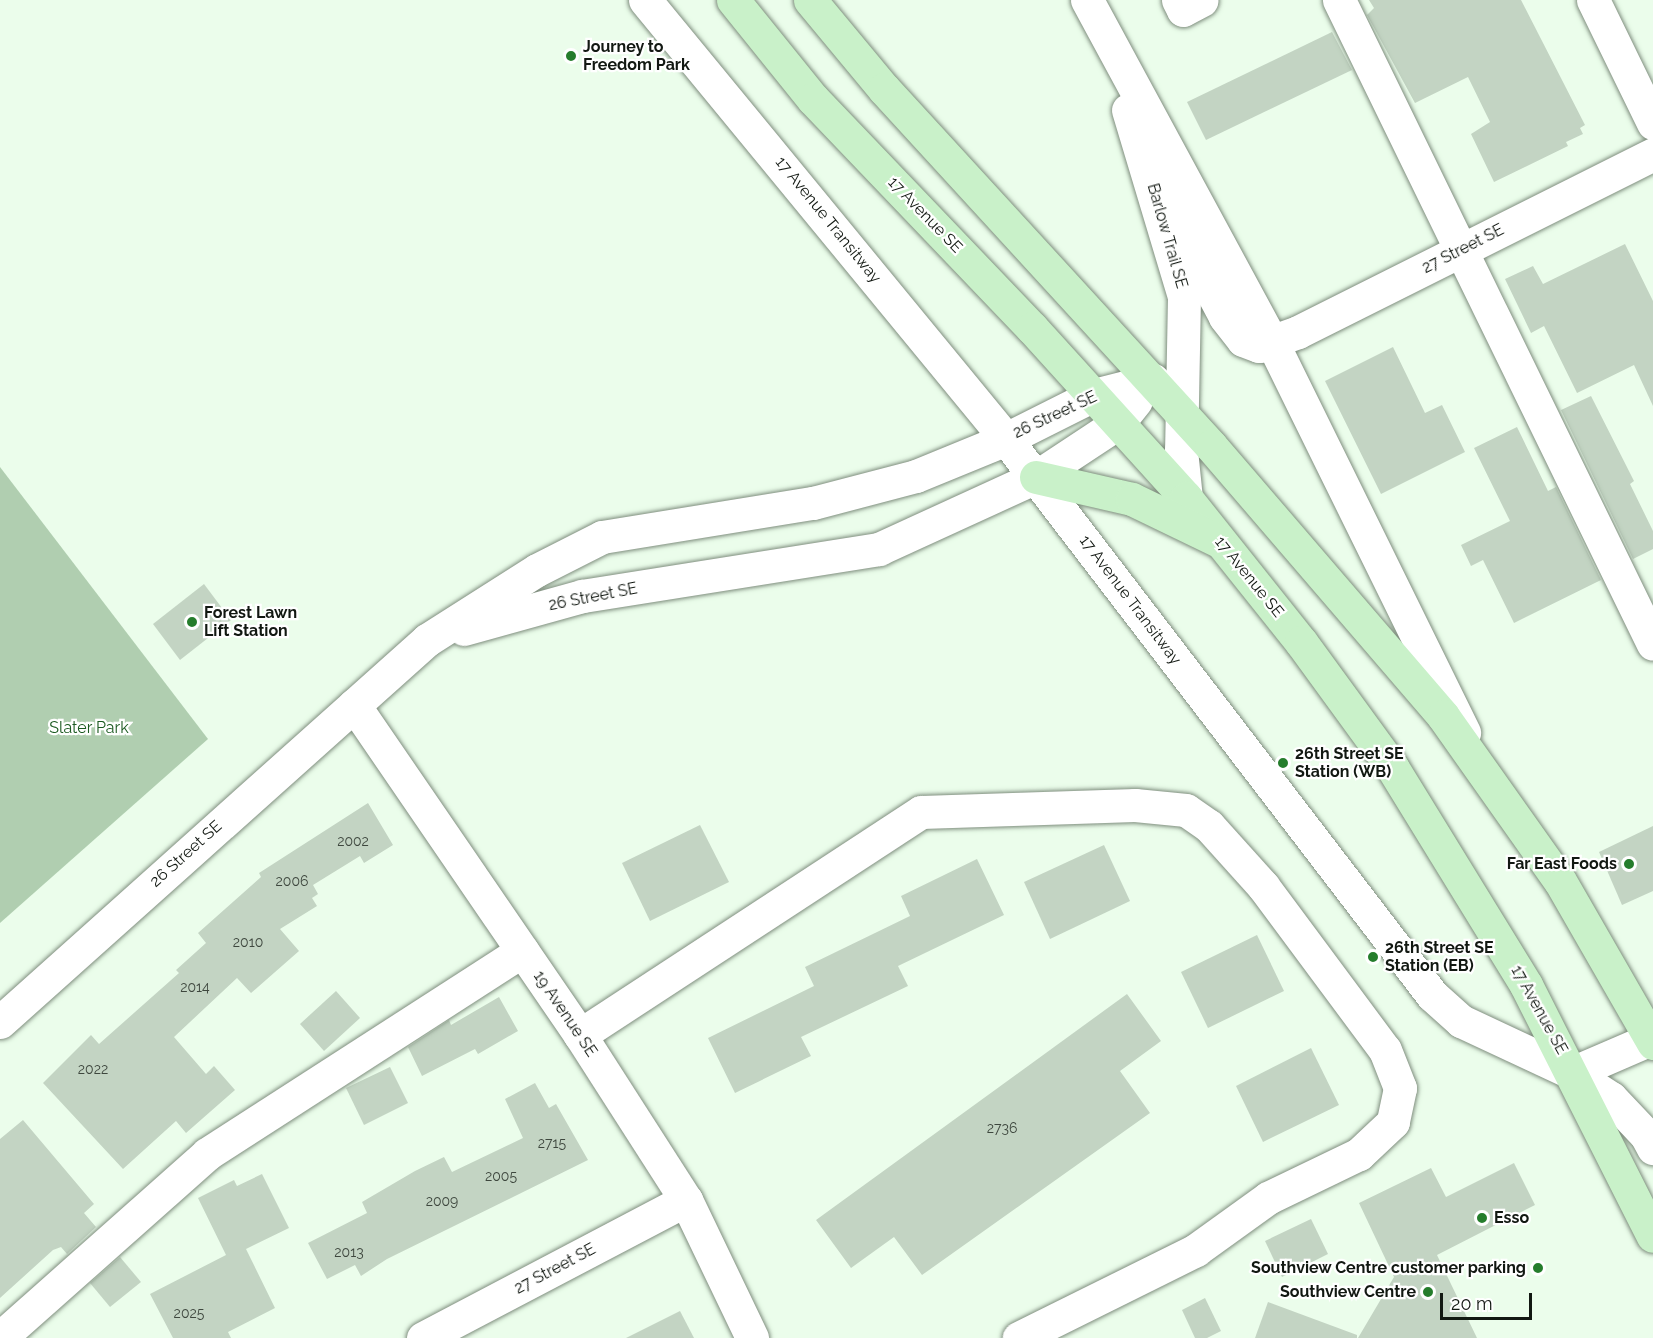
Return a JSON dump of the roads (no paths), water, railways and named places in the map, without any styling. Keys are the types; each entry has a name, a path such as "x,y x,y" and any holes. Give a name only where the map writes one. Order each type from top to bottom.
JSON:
{"main road":[{"name":"17 Avenue SE","path":"733,0 813,99 1094,395 1186,498 1301,642 1392,767 1526,985 1653,1236"},
{"path":"810,0 884,89 1153,380 1397,659 1475,756 1560,881 1652,1040"},
{"path":"1036,477 1132,499 1222,542"}],"street":[{"name":"17 Avenue Transitway","path":"645,0 1006,439 1431,995 1461,1021 1572,1073 1611,1098 1647,1135 1653,1148"},
{"path":"1178,0 1183,10 1202,0"},
{"path":"1339,0 1653,644"},
{"path":"1593,0 1653,123"},
{"name":"Barlow Trail SE","path":"1091,9 1151,177 1184,297 1183,415 1186,498"},
{"name":"Barlow Trail SE","path":"1091,9 1273,344"},
{"name":"27 Street SE","path":"1273,344 1653,154"},
{"path":"1151,177 1225,317 1243,340 1259,346 1273,344 1475,756"},
{"name":"26 Street SE","path":"428,640 582,596 879,549 1036,477 1118,423 1153,380"},
{"name":"26 Street SE","path":"0,1022 428,640 537,570 602,537 852,495 916,476 1006,439 1094,395 1153,380"},
{"name":"19 Avenue SE","path":"354,705 580,1035 686,1200 752,1338"},
{"path":"580,1035 921,812 1134,805 1186,810 1209,826 1263,886 1385,1050 1400,1088 1393,1122 1359,1154 1268,1198 1196,1250 1019,1338"},
{"path":"0,1338 207,1154 522,951"},
{"path":"1572,1073 1652,1040"},
{"name":"27 Street SE","path":"423,1338 686,1200"}],"place":[{"name":"Journey to Freedom Park","path":"571,56"},
{"name":"Forest Lawn Lift Station","path":"192,622"},
{"name":"26th Street SE Station (WB)","path":"1283,763"},
{"name":"Far East Foods","path":"1629,864"},
{"name":"26th Street SE Station (EB)","path":"1373,957"},
{"name":"Esso","path":"1482,1218"},
{"name":"Southview Centre customer parking","path":"1538,1268"},
{"name":"Southview Centre","path":"1428,1292"}],"park label":[{"name":"Slater Park","path":"89,728"}]}
